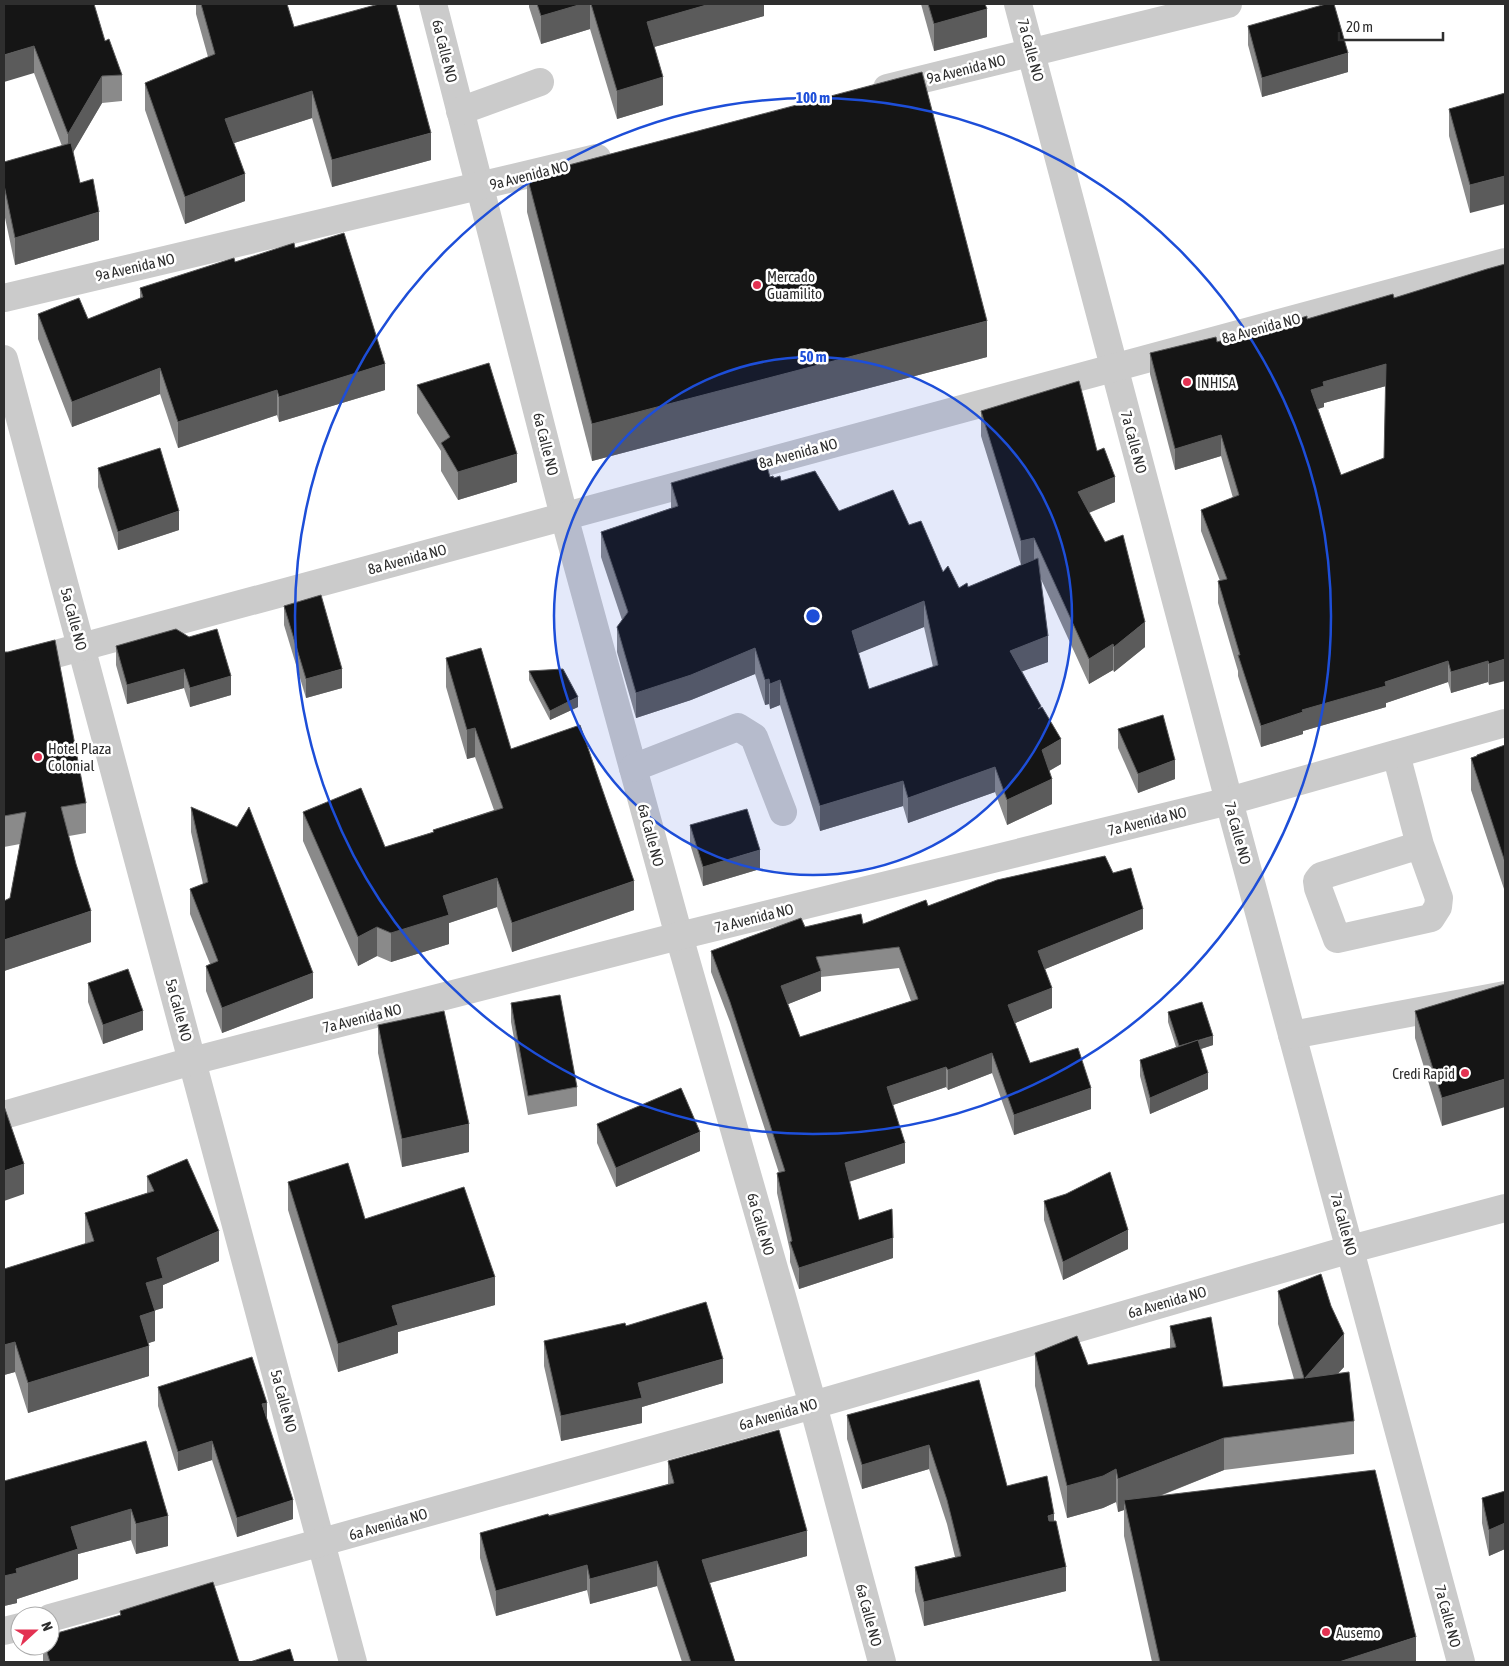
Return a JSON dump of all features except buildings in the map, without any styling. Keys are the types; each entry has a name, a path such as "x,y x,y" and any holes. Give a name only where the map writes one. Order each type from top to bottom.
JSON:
{"street":[{"name":"6a Calle NO","path":"433,4 564,516 679,936 813,1405 882,1662"},
{"name":"7a Calle NO","path":"1018,4 1229,801 1461,1662"},
{"name":"9a Avenida NO","path":"867,93 1215,5"},
{"path":"460,110 540,82"},
{"name":"9a Avenida NO","path":"4,298 625,151"},
{"name":"8a Avenida NO","path":"4,668 1505,262"},
{"name":"5a Calle NO","path":"4,359 322,1542 352,1662"},
{"name":"7a Avenida NO","path":"4,1115 192,1061 679,936 1229,801 1505,723"},
{"path":"633,768 738,727 754,737 783,812"},
{"path":"1396,754 1420,845 1439,898 1438,907 1430,918 1337,939 1318,888 1317,881 1321,876 1420,845"},
{"path":"1292,1035 1505,995"},
{"name":"6a Avenida NO","path":"60,1615 813,1405 1351,1250 1505,1208"}],"place":[{"name":"Mercado Guamilito","path":"757,285"},
{"name":"INHISA","path":"1187,382"},
{"name":"Hotel Plaza Colonial","path":"38,757"},
{"name":"Credi Rapid","path":"1465,1073"},
{"name":"Ausemo","path":"1326,1632"}]}
